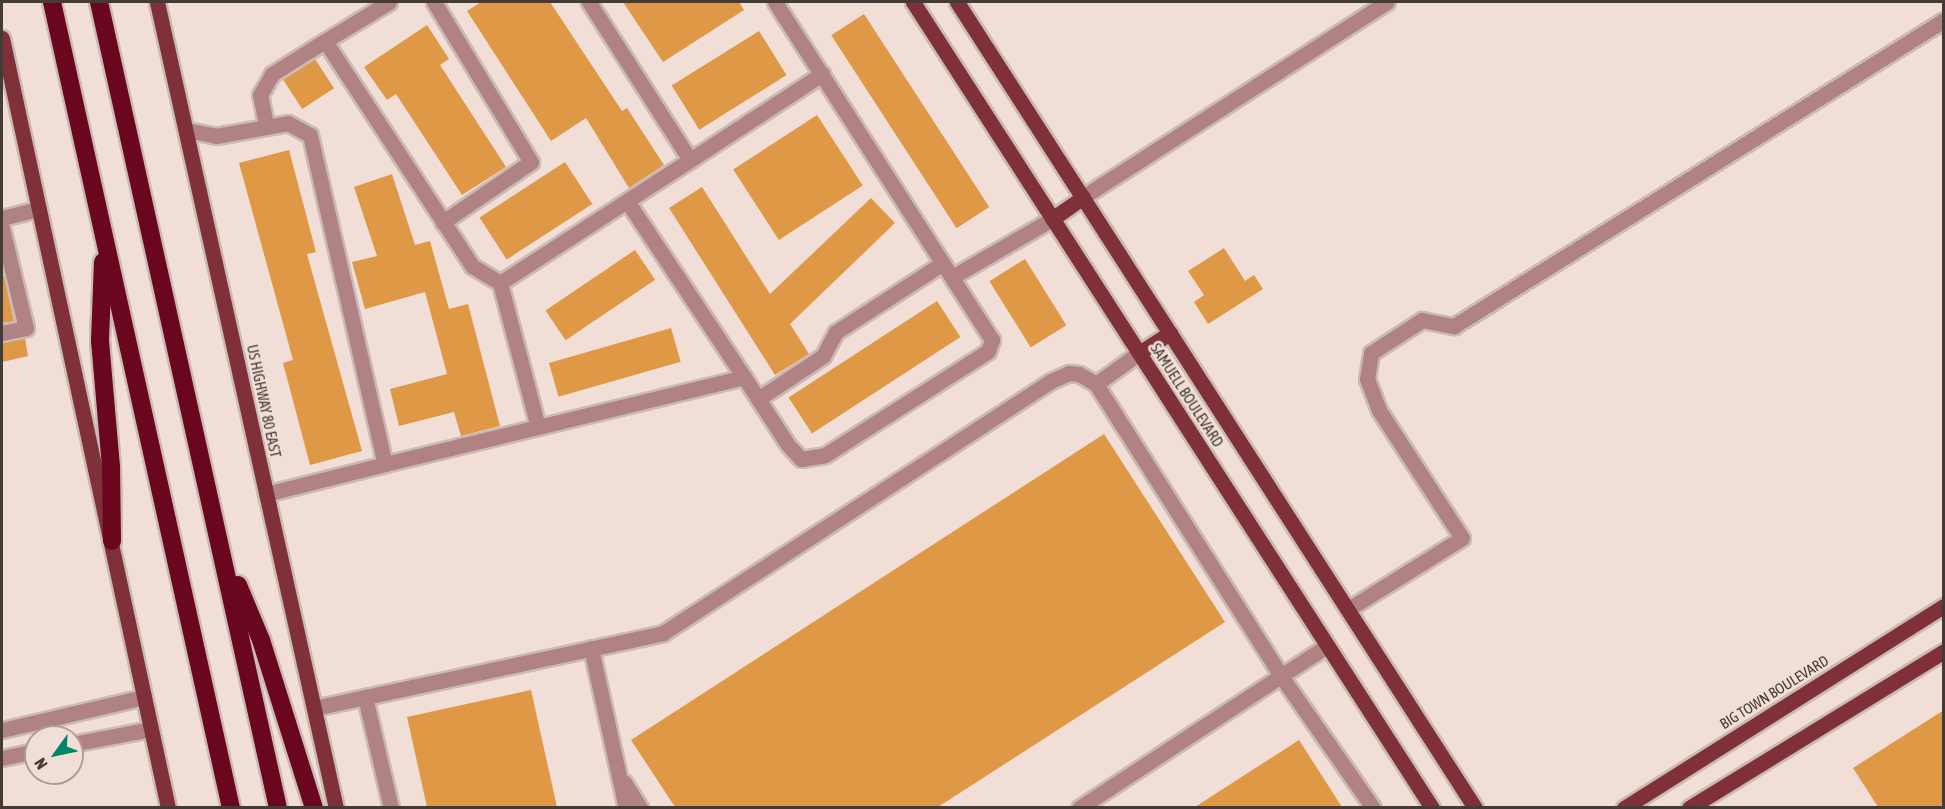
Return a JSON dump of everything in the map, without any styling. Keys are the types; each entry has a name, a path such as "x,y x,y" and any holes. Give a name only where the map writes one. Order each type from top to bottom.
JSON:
{"highway":[{"path":"52,2 231,807"},
{"path":"99,2 278,807"},
{"path":"104,236 100,341 111,466 112,541"},
{"path":"220,544 261,640 314,807"}],"main road":[{"name":"US HIGHWAY 80 EAST","path":"157,2 336,807"},
{"name":"SAMUELL BOULEVARD","path":"913,2 1432,807"},
{"name":"SAMUELL BOULEVARD","path":"957,2 1350,608 1475,807"},
{"path":"2,38 168,807"},
{"path":"1052,219 1083,197"},
{"path":"1139,353 1170,333"},
{"name":"BIG TOWN BOULEVARD","path":"1624,807 1944,606"},
{"path":"1689,807 1944,651"}],"street":[{"path":"266,125 260,95 272,74 389,2"},
{"path":"434,2 531,162 443,222"},
{"path":"589,2 690,160"},
{"path":"627,201 758,399 801,459 834,448 988,351 992,340 775,2"},
{"path":"1083,197 1387,2"},
{"path":"1350,608 1462,538 1379,410 1367,379 1371,353 1422,320 1454,326 1944,20"},
{"path":"326,41 472,266 500,283 538,427"},
{"path":"500,283 822,74"},
{"path":"186,130 216,136 266,125 288,123 310,135 385,464"},
{"path":"2,218 39,209"},
{"path":"952,277 1052,219"},
{"path":"2,228 8,280 26,328 2,333"},
{"path":"758,399 823,357 836,332 943,263"},
{"path":"1096,384 1139,353"},
{"path":"314,708 663,633 1059,376 1079,374 1096,384 1281,676 1373,807"},
{"path":"266,494 744,377"},
{"path":"1079,807 1327,646"},
{"path":"591,648 626,807"},
{"path":"2,730 144,697"},
{"path":"365,697 390,807"},
{"path":"84,742 151,729"},
{"path":"2,758 24,753"},
{"path":"619,775 640,807"}],"building":[{"path":"481,2 550,2 622,111 627,108 664,165 629,188 586,118 551,141 467,11"},
{"path":"623,2 739,2 744,10 663,62"},
{"path":"864,14 989,207 957,228 831,35"},
{"path":"427,25 449,59 440,65 506,167 462,195 396,94 387,100 364,67"},
{"path":"759,31 787,75 699,130 672,86"},
{"path":"315,59 334,88 302,109 283,80"},
{"path":"817,115 863,185 779,240 733,169"},
{"path":"289,150 316,252 307,254 362,451 310,465 283,363 293,360 239,163"},
{"path":"565,162 592,204 507,259 479,218"},
{"path":"392,174 415,245 430,241 449,309 468,304 500,426 461,436 454,412 399,426 390,389 447,374 425,292 365,309 352,262 377,256 354,187"},
{"path":"702,187 770,294 871,198 895,223 790,324 809,354 775,375 669,208"},
{"path":"1224,248 1245,281 1254,275 1263,289 1208,324 1194,302 1204,295 1188,271"},
{"path":"635,250 655,280 566,340 545,310"},
{"path":"1025,259 1066,325 1031,347 989,281"},
{"path":"4,276 14,321 2,323 2,277"},
{"path":"937,301 960,337 812,433 789,397"},
{"path":"671,328 681,362 559,397 549,363"},
{"path":"25,338 28,356 2,362 2,342"},
{"path":"1104,434 1225,622 938,807 675,807 631,740"},
{"path":"531,690 557,807 427,807 407,717"},
{"path":"1944,710 1944,807 1878,807 1853,768"},
{"path":"1299,740 1342,807 1195,807"}]}
